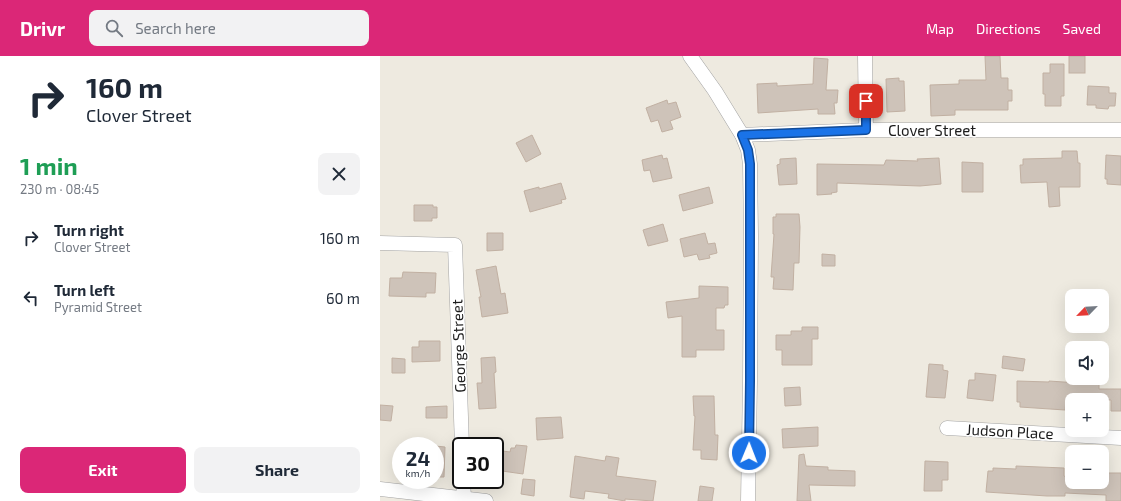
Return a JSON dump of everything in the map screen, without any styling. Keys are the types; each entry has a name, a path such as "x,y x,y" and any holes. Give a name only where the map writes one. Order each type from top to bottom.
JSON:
{"street":[{"path":"690,56 715,91 742,135 748,150 750,164 750,381 748,501"},
{"path":"865,56 866,130"},
{"name":"Clover Street","path":"742,135 866,130 1121,130"},
{"name":"George Street","path":"380,243 455,245 462,437"},
{"name":"Judson Place","path":"947,428 1121,438"},
{"path":"380,489 486,501"},
{"path":"464,489 464,498"}],"building":[{"path":"985,56 1000,56 1001,78 1008,78 1008,90 1012,90 1012,101 1008,101 1008,110 955,110 955,115 931,116 930,85 959,84 959,80 986,80"},
{"path":"1069,56 1085,56 1085,73 1069,73"},
{"path":"814,58 828,59 826,90 838,90 837,103 834,103 835,114 818,114 818,109 758,113 757,84 777,83 777,86 813,84"},
{"path":"1050,64 1064,64 1064,96 1061,96 1061,106 1045,106 1045,94 1043,94 1043,73 1050,73"},
{"path":"899,78 899,81 904,81 905,111 887,112 886,79"},
{"path":"1088,86 1109,87 1109,93 1116,93 1115,106 1109,106 1108,109 1096,108 1096,105 1087,105"},
{"path":"667,100 668,104 676,102 681,117 670,121 673,129 662,132 658,120 651,122 646,108"},
{"path":"532,135 541,154 526,162 516,143"},
{"path":"1062,151 1077,151 1078,163 1080,163 1080,187 1059,187 1060,206 1049,207 1047,182 1021,183 1020,165 1023,165 1023,159 1062,158"},
{"path":"662,155 663,159 667,158 672,178 653,182 650,170 644,171 642,160"},
{"path":"1106,155 1121,156 1121,185 1107,184 1107,179 1105,179"},
{"path":"796,158 797,184 779,185 777,165 780,164 780,159"},
{"path":"939,158 941,184 920,186 837,183 837,192 831,193 832,194 817,195 817,164 884,165 886,160 918,161 917,159"},
{"path":"962,162 983,163 983,192 962,192"},
{"path":"561,183 566,199 561,200 562,203 530,212 524,191 539,187 539,189"},
{"path":"709,187 713,203 683,211 679,195"},
{"path":"414,205 433,205 433,207 437,207 437,218 432,218 432,221 414,221"},
{"path":"776,214 799,214 799,263 794,263 793,290 773,289 774,277 771,277 774,234 773,217 776,217"},
{"path":"663,224 668,241 648,246 643,230"},
{"path":"487,233 503,233 503,250 487,251"},
{"path":"705,233 708,244 715,243 717,253 709,255 710,258 699,260 697,254 684,257 680,239"},
{"path":"822,254 835,255 835,266 822,266"},
{"path":"496,266 501,294 505,293 508,313 482,317 479,297 481,297 476,270"},
{"path":"403,272 436,273 435,293 426,293 426,297 389,296 390,278 402,278"},
{"path":"699,286 728,287 728,305 725,305 724,308 716,308 716,330 724,330 724,350 696,350 696,357 682,357 682,316 668,318 666,302 699,298"},
{"path":"802,327 818,327 818,339 812,339 812,365 782,365 782,350 776,350 776,335 791,335 791,331 802,331"},
{"path":"419,341 440,341 440,361 412,362 412,347 419,347"},
{"path":"1003,356 1025,359 1023,371 1002,368"},
{"path":"495,357 496,372 494,373 496,408 479,409 477,383 482,383 481,358"},
{"path":"392,358 405,359 405,373 392,373"},
{"path":"929,364 943,365 943,370 948,371 945,398 926,397"},
{"path":"975,373 996,375 993,401 967,398 969,380 975,380"},
{"path":"1017,381 1065,382 1065,385 1099,385 1099,389 1121,389 1121,411 1111,411 1111,400 1109,400 1109,393 1065,393 1065,410 1020,407 1020,402 1017,402"},
{"path":"800,387 801,405 785,406 784,388"},
{"path":"693,396 714,396 715,435 718,435 717,460 701,459 701,450 693,450 695,416"},
{"path":"380,405 393,406 391,421 380,420"},
{"path":"447,406 447,418 426,418 426,407"},
{"path":"561,417 563,438 537,440 536,418"},
{"path":"818,427 818,446 783,448 782,429"},
{"path":"516,445 527,446 523,474 504,471 504,451 510,452 511,448 515,448"},
{"path":"444,447 445,447 444,477"},
{"path":"804,454 806,466 828,467 828,470 855,471 855,486 809,485 811,501 797,501 799,455"},
{"path":"575,456 605,461 606,456 619,458 616,476 656,481 653,501 625,499 625,501 608,498 609,494 585,491 584,499 570,497"},
{"path":"925,461 948,462 948,480 942,480 942,491 924,491"},
{"path":"1016,466 1064,468 1065,489 1109,489 1109,473 1121,473 1121,501 1106,501 1106,495 1065,493 1065,496 1047,496 986,492 988,471 993,471 993,468 1016,469"},
{"path":"523,479 535,480 534,496 521,494"},
{"path":"700,486 714,488 712,501 698,501"}],"route":[{"path":"749,453 751,236 750,164 748,150 742,135 866,130 866,101"}]}
